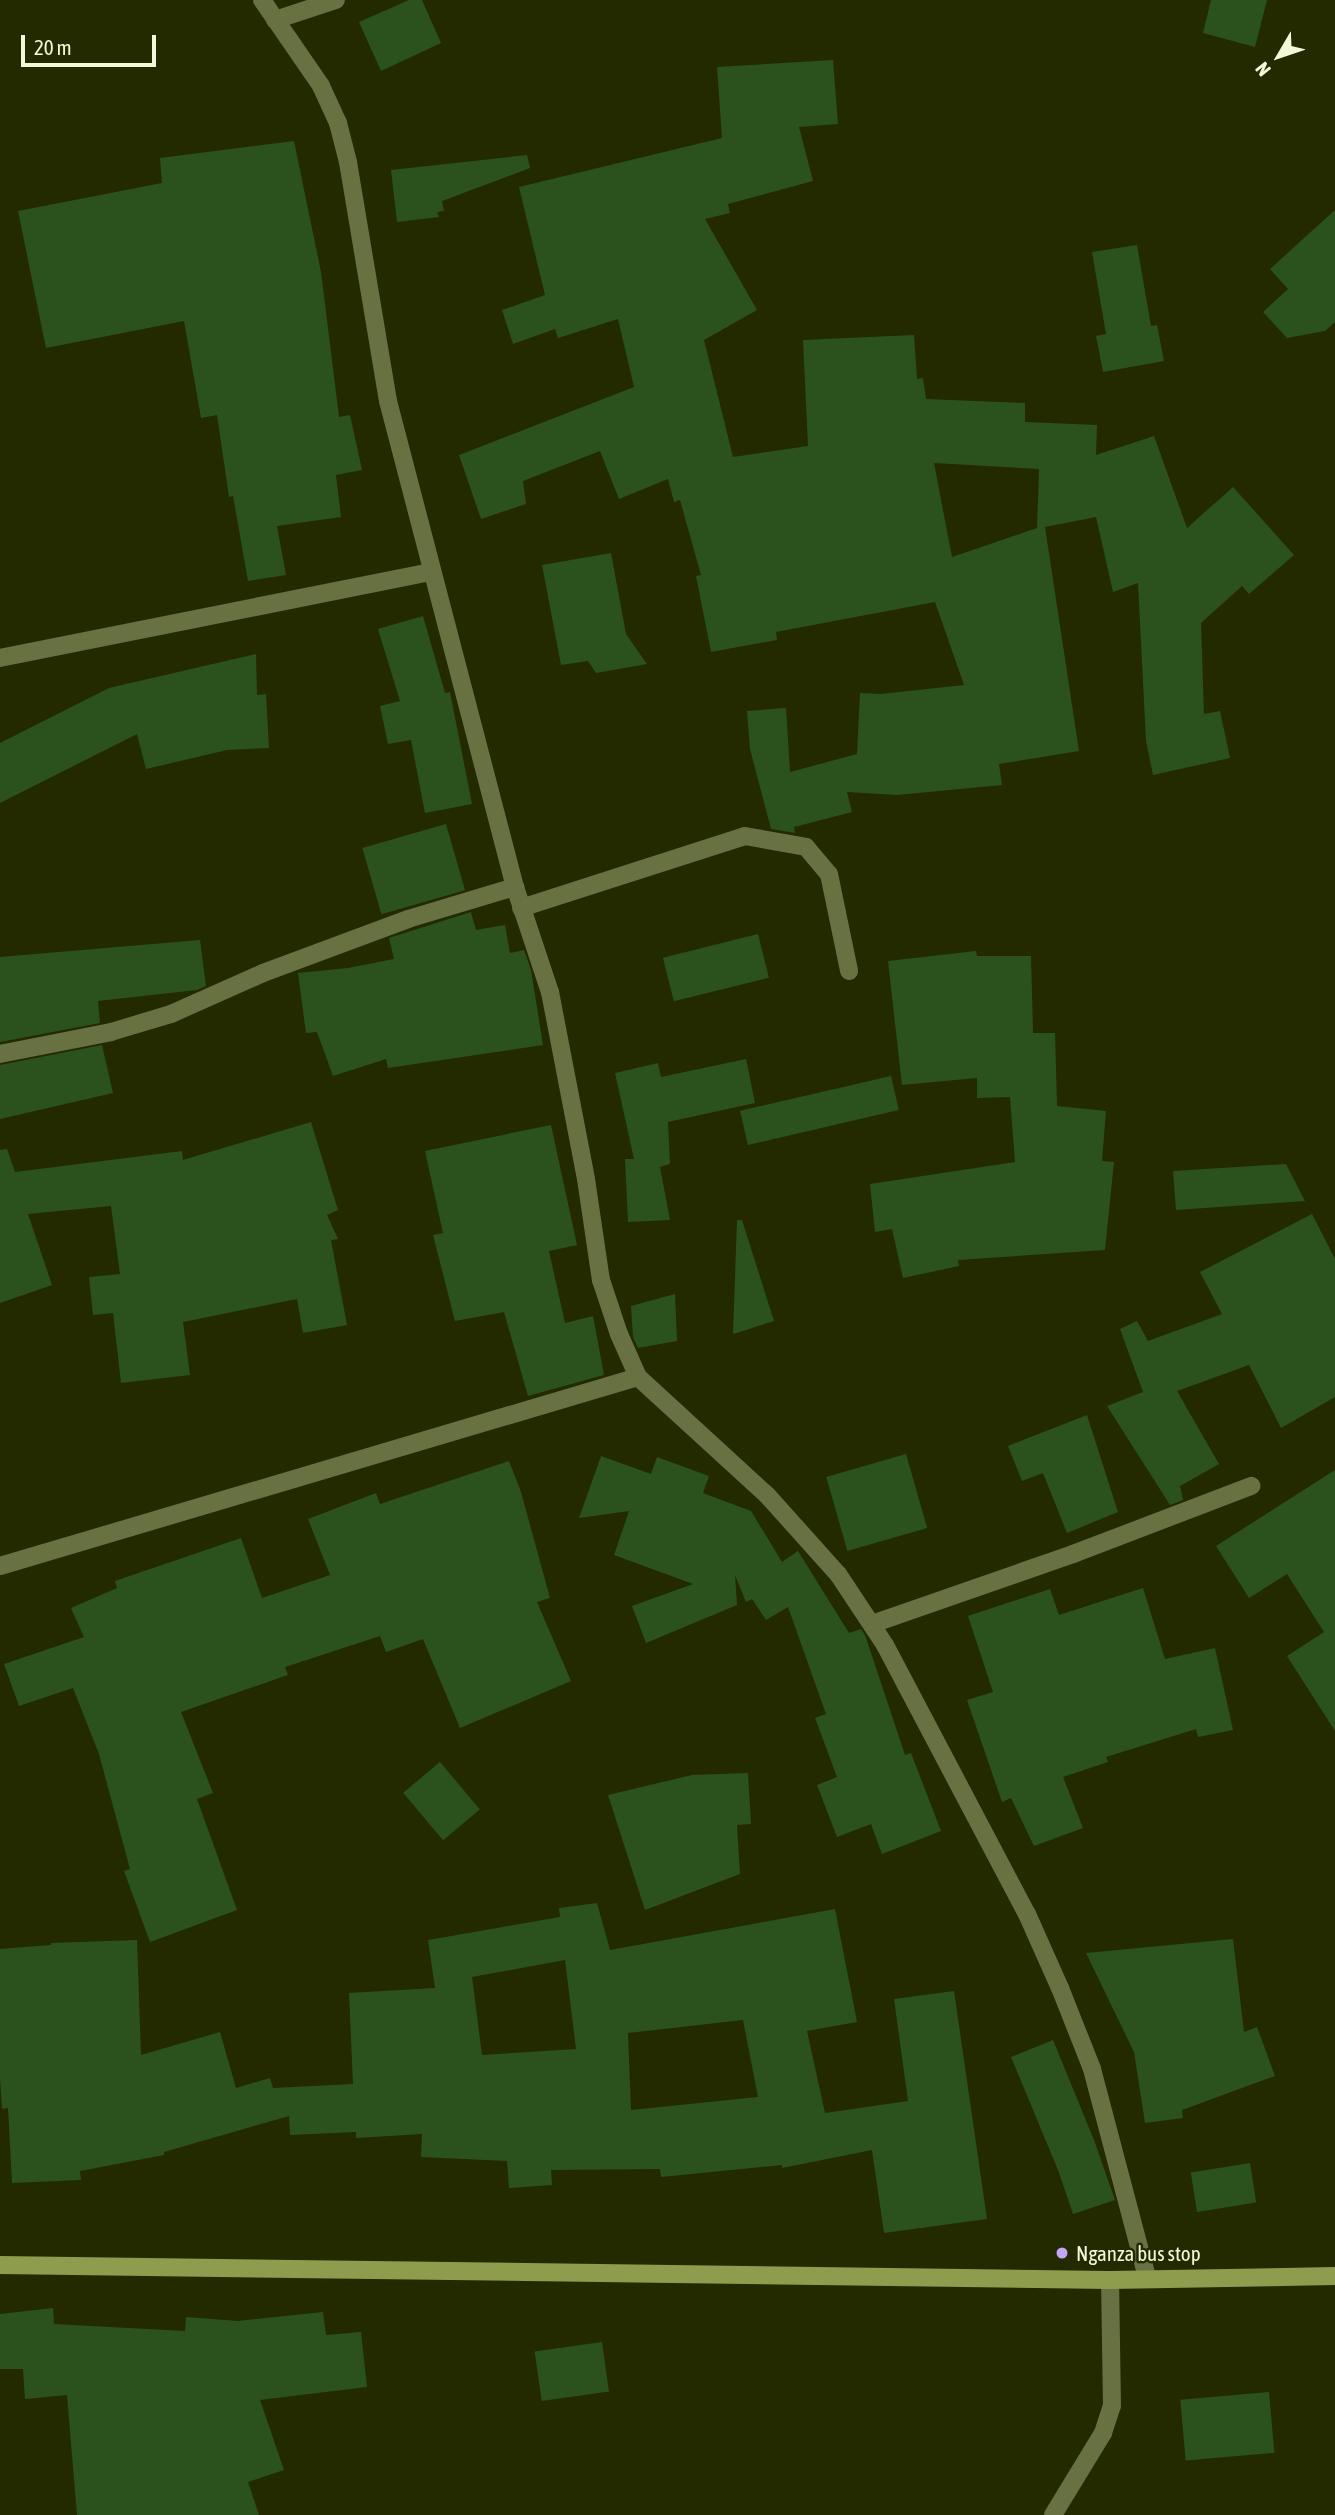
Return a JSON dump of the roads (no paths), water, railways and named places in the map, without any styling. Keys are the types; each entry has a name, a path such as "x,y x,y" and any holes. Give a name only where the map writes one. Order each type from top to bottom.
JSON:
{"main road":[{"path":"0,2265 1110,2280 1147,2277 1335,2276"}],"street":[{"path":"262,0 321,86 338,123 348,162 388,401 515,887 550,992 586,1179 601,1280 638,1377 767,1495 838,1574 872,1624 1027,1914 1060,1989 1092,2069 1147,2277"},
{"path":"275,20 336,0"},
{"path":"0,658 432,572"},
{"path":"521,908 745,835 806,847 829,874 849,971"},
{"path":"0,1054 111,1032 172,1014 263,973 408,919 515,887"},
{"path":"0,1566 638,1377"},
{"path":"872,1624 1073,1554 1251,1486"},
{"path":"1053,2515 1103,2433 1112,2406 1110,2280"}],"place":[{"name":"Nganza bus stop","path":"1062,2253"}]}
